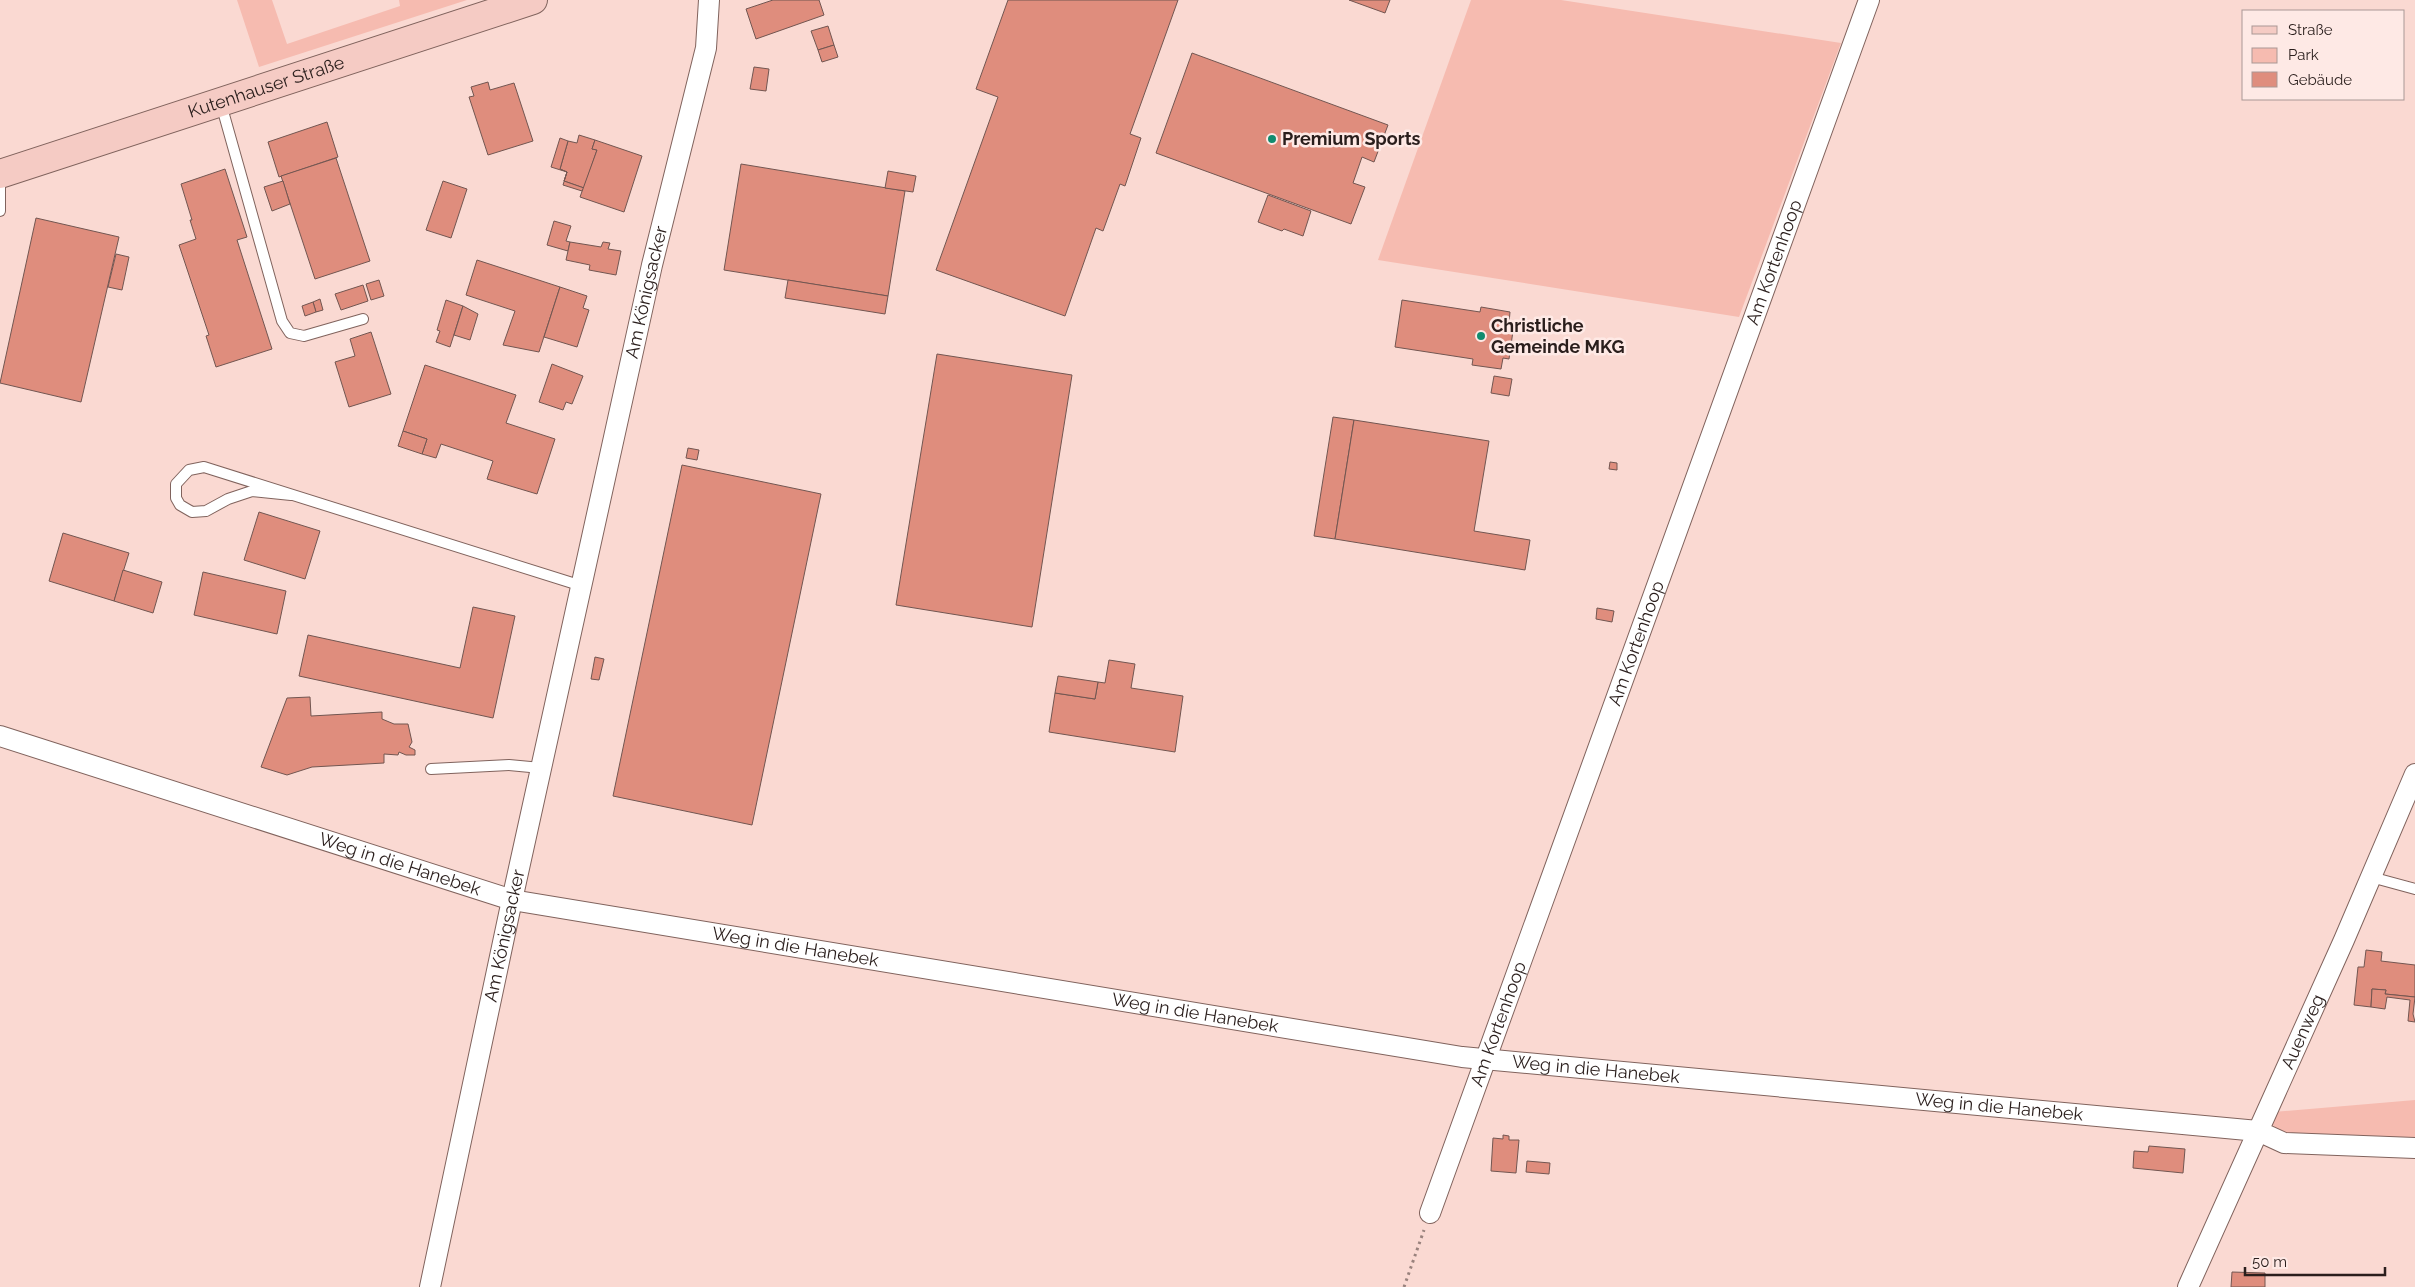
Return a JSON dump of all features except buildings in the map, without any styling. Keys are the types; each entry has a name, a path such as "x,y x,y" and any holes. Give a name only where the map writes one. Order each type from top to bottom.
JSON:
{"street":[{"name":"Kutenhauser Straße","path":"0,174 533,0"},
{"name":"Am Königsacker","path":"430,1287 512,900 652,266 706,48 709,0"},
{"name":"Am Kortenhoop","path":"1430,1213 1869,0"},
{"name":"Weg in die Hanebek","path":"0,736 512,900 1462,1057 2258,1130 2284,1143 2415,1148"},
{"name":"Auenweg","path":"2188,1287 2415,774"}],"lane":[{"path":"220,101 282,321 290,333 304,336 363,319"},
{"path":"0,183 0,211"},
{"path":"291,495 252,491 240,494 199,513 192,512 180,505 175,491 180,478 189,470 199,467 291,495 582,586"},
{"path":"431,768 509,765 541,768"},
{"path":"2371,877 2415,889"}],"path":[{"path":"1404,1287 1430,1213"}],"green space":[{"path":"237,0 272,0 287,44 400,6 399,0 467,0 259,67"},
{"path":"1471,0 1561,0 1841,43 1739,317 1378,260"},
{"path":"2415,1100 2415,1142 2286,1138 2270,1122 2273,1112"}],"place":[{"name":"Premium Sports","path":"1272,139"},
{"name":"Christliche Gemeinde MKG","path":"1481,336"}]}
